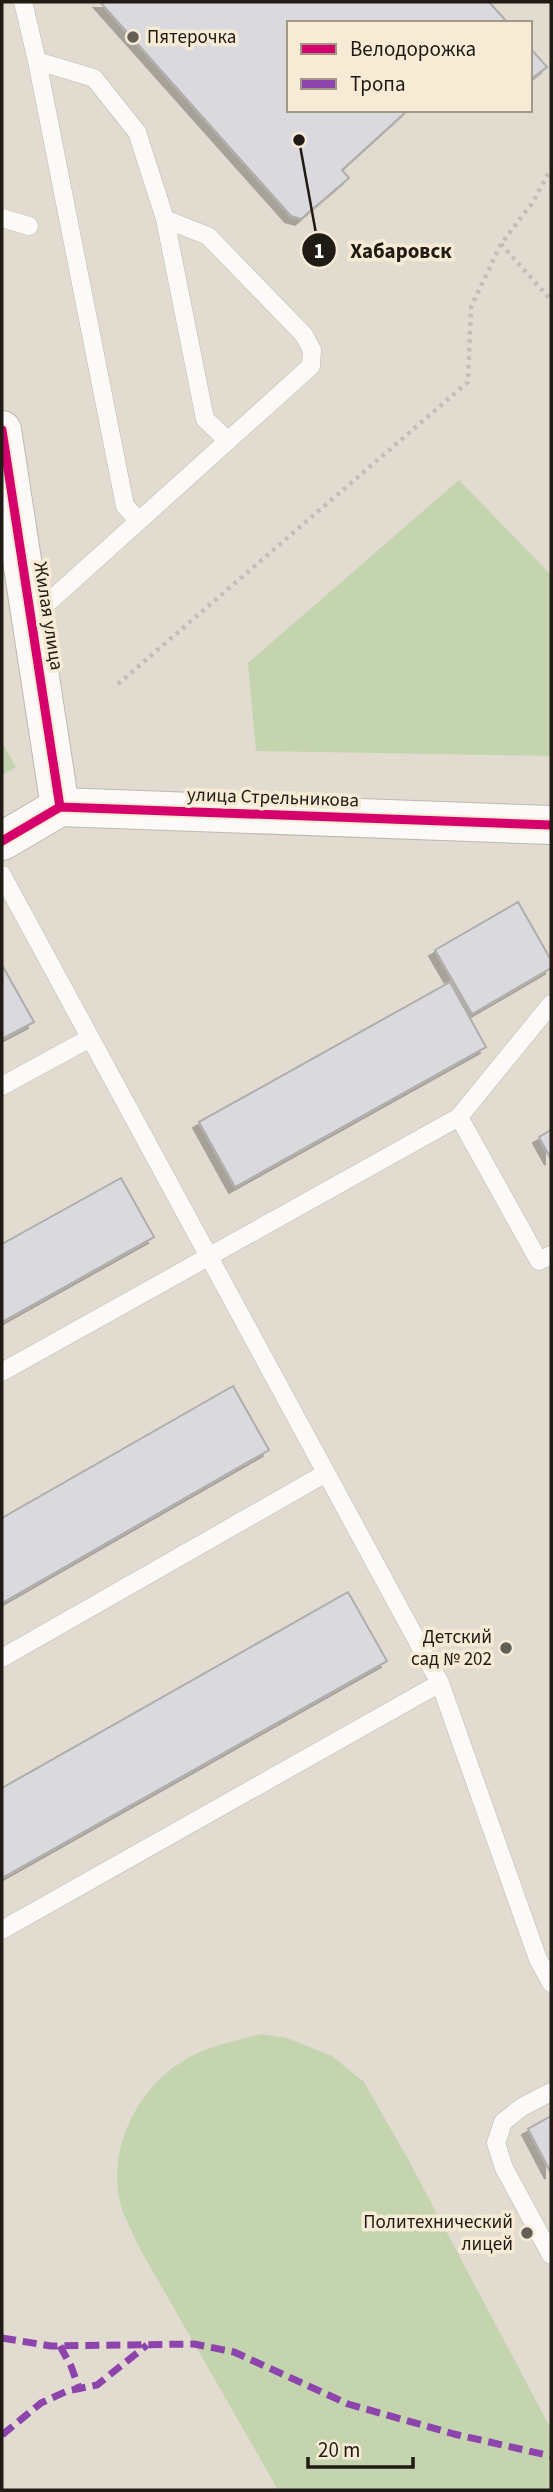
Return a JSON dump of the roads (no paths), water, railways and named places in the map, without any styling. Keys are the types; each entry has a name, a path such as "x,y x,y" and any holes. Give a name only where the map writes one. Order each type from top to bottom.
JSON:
{"street":[{"name":"Жилая улица","path":"2,430 60,807"},
{"name":"улица Стрельникова","path":"60,807 551,825"},
{"path":"2,841 60,807"}],"lane":[{"path":"23,2 125,506 138,521"},
{"path":"37,61 94,78 137,132 166,219 205,419 228,440"},
{"path":"2,218 29,226"},
{"path":"31,618 311,366 312,350 304,335 208,236 166,219"},
{"path":"2,875 440,1683 538,1959 551,1983"},
{"path":"2,1372 459,1117 551,1004"},
{"path":"2,1086 90,1038"},
{"path":"459,1117 539,1261 551,1255"},
{"path":"2,1658 327,1473"},
{"path":"2,1930 440,1683"},
{"path":"551,2092 522,2107 503,2122 496,2143 505,2168 551,2255"}],"place":[{"name":"Пятерочка","path":"133,37"},
{"name":"Хабаровск","path":"299,140"},
{"name":"Детский сад № 202","path":"506,1648"},
{"name":"Политехнический лицей","path":"527,2233"}]}
